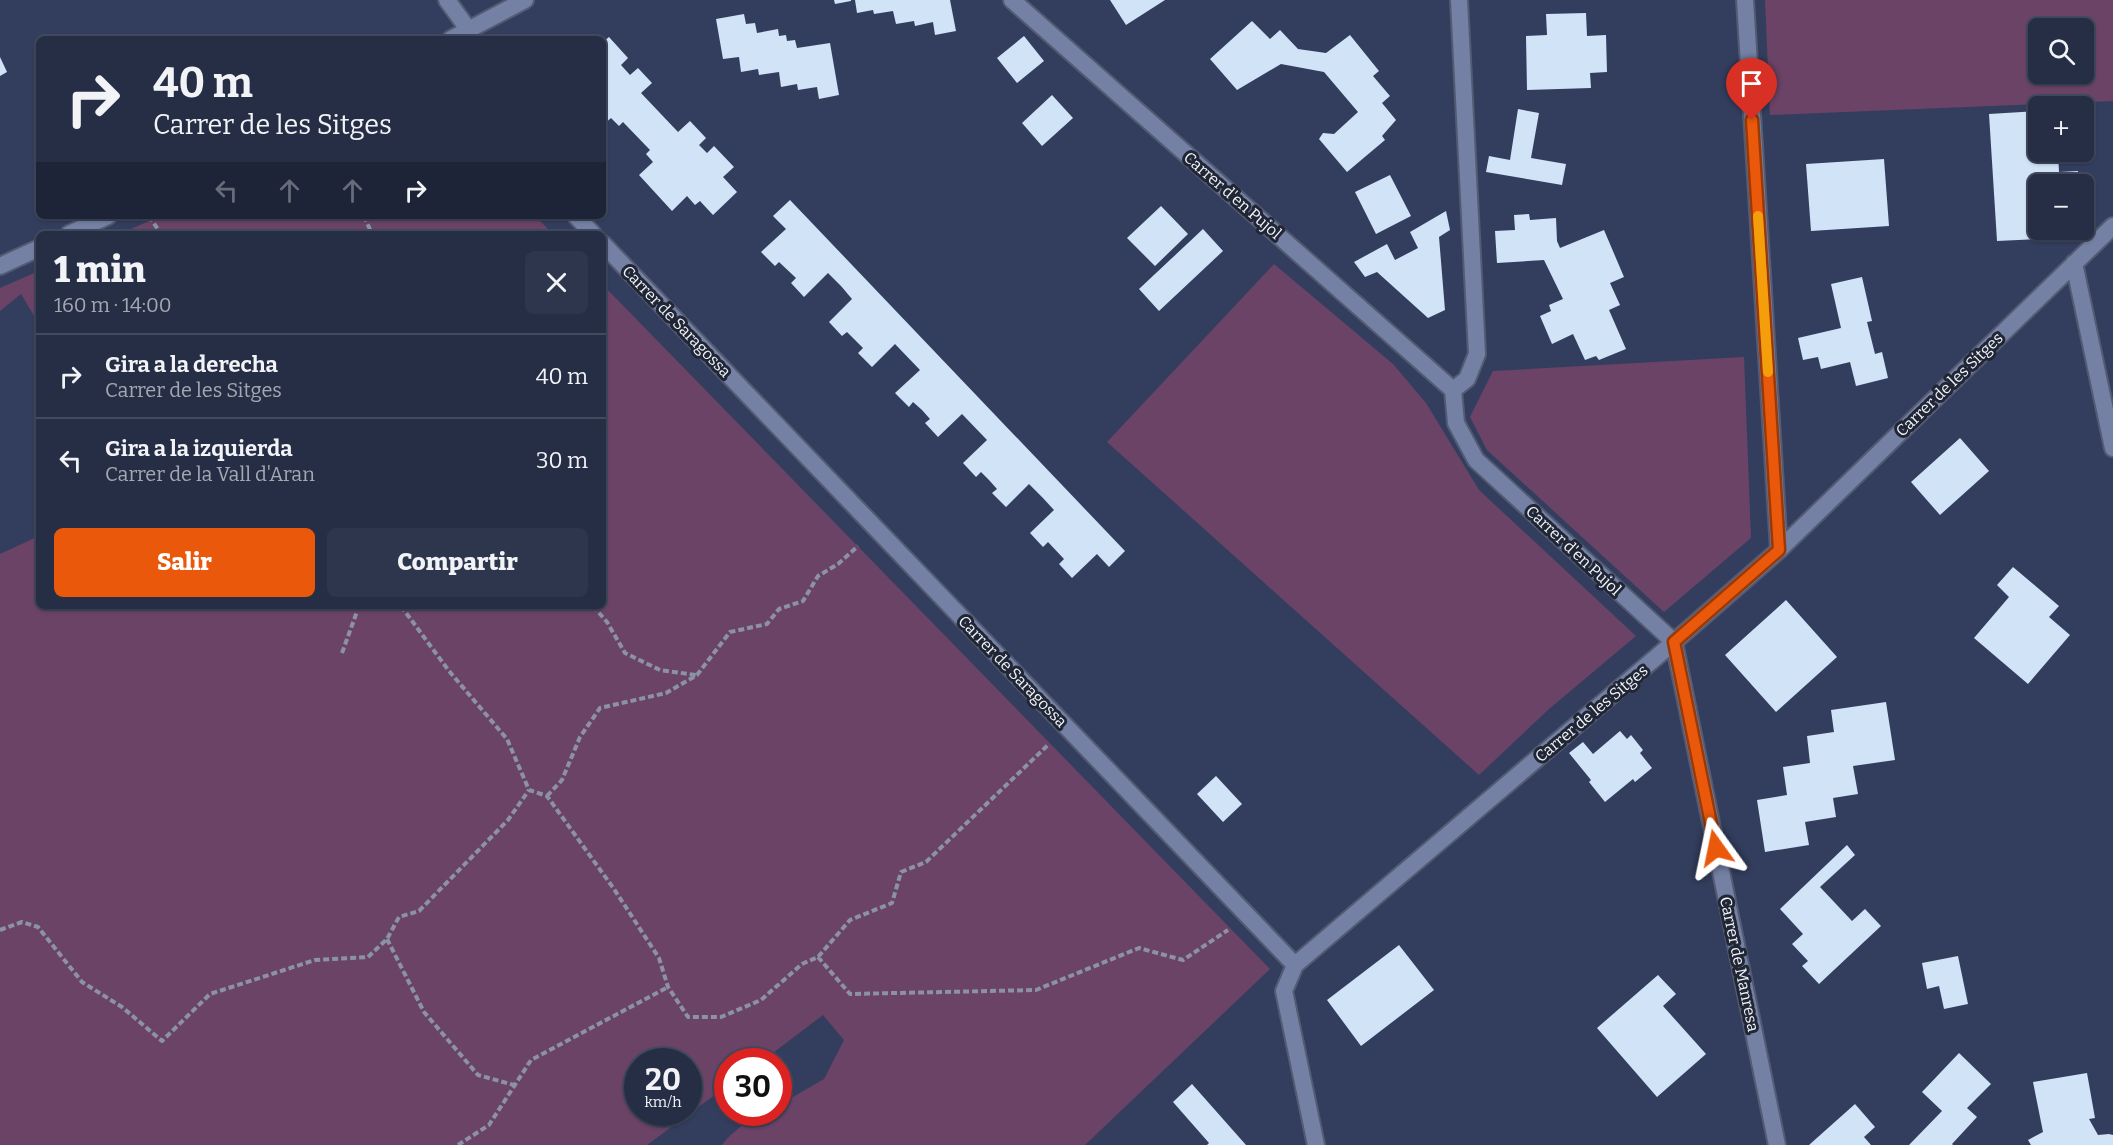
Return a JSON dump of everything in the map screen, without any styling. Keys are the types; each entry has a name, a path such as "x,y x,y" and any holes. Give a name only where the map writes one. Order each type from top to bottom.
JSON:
{"street":[{"path":"447,0 468,29"},
{"path":"456,36 525,0"},
{"name":"Carrer d'en Pujol","path":"1012,0 1453,390 1456,423 1476,460 1674,642"},
{"path":"1453,390 1467,379 1477,354 1459,0"},
{"path":"1745,0 1779,550"},
{"path":"76,231 102,219"},
{"path":"579,219 590,231"},
{"name":"Carrer de les Sitges","path":"1295,965 1779,550 2113,226"},
{"name":"Carrer de Saragossa","path":"606,247 1295,965"},
{"path":"0,266 36,249"},
{"path":"2074,263 2113,448"},
{"name":"Carrer de Manresa","path":"1674,642 1777,1145"},
{"path":"1295,965 1284,991 1316,1145"}],"path":[{"path":"547,796 562,780 580,737 600,708 666,693 697,675 730,632 767,624 778,609 803,601 818,576 838,564 876,529"},
{"path":"342,653 358,609"},
{"path":"403,609 449,671 507,739 529,790 547,796 614,889 659,958 668,987 688,1017 721,1017 761,1000 801,964 818,957 850,920 892,903 901,872 926,862 1067,727"},
{"path":"596,609 607,622 625,652 660,670 697,675"},
{"path":"0,930 22,922 38,927 82,982 122,1007 162,1041 210,994 315,960 368,957 387,939 399,916 419,912 508,820 529,790"},
{"path":"818,957 850,994 1036,990 1139,948 1184,960 1249,917"},
{"path":"387,939 424,1012 478,1075 514,1085"},
{"path":"458,1145 489,1125 531,1060 668,987"}],"shaded area":[{"path":"1765,0 2113,0 2113,101 2094,102 2094,96 2028,96 2028,104 1770,115"},
{"path":"153,219 538,219 550,231 127,231"},
{"path":"1274,264 1393,364 1426,403 1479,490 1636,636 1549,709 1479,775 1107,442"},
{"path":"36,272 36,319 21,294 0,311 0,288"},
{"path":"606,288 1270,969 1085,1145 722,1145 743,1126 792,1126 792,1097 824,1079 844,1040 823,1015 779,1048 714,1048 714,1096 702,1104 702,1048 624,1048 624,1126 673,1126 647,1145 0,1145 0,554 36,537 36,609 606,609"},
{"path":"1744,357 1751,538 1664,612 1487,450 1470,417 1493,371"}],"building":[{"path":"834,0 851,0 851,1 835,4"},
{"path":"855,0 950,0 956,31 935,35 933,22 915,26 914,21 896,24 893,11 874,14 873,10 857,13"},
{"path":"1110,0 1165,0 1126,25"},
{"path":"1586,13 1587,36 1606,35 1607,72 1590,73 1591,88 1527,90 1526,36 1547,35 1546,14"},
{"path":"744,14 746,24 755,23 757,33 778,29 779,36 786,35 787,41 795,40 797,48 830,43 839,95 819,99 817,87 798,90 797,84 781,87 779,72 759,75 758,69 741,72 739,57 723,59 716,19"},
{"path":"1252,21 1270,39 1280,30 1298,49 1326,53 1350,35 1379,71 1373,76 1390,96 1382,103 1396,120 1382,136 1385,140 1347,172 1319,139 1323,133 1334,134 1358,112 1324,72 1281,64 1237,90 1210,59"},
{"path":"1024,36 1044,61 1017,83 997,58"},
{"path":"609,37 628,58 621,65 630,75 638,68 652,83 641,93 678,132 690,121 706,138 699,145 707,153 714,146 734,167 723,177 737,192 713,215 700,201 695,205 687,196 672,211 639,175 653,162 646,154 650,150 623,122 619,126 611,118 606,122 606,40"},
{"path":"0,57 7,72 0,76"},
{"path":"1052,95 1073,118 1042,146 1022,123"},
{"path":"1518,109 1539,113 1531,158 1566,164 1562,185 1486,172 1489,156 1510,160"},
{"path":"2028,112 2028,162 2058,162 2059,172 2078,171 2078,174 2028,174 2028,239 1997,241 1989,114"},
{"path":"1884,159 1889,226 1811,231 1806,164"},
{"path":"1390,175 1411,216 1376,234 1355,192"},
{"path":"790,200 1125,551 1109,567 1097,554 1072,578 1059,564 1064,559 1048,542 1043,547 1030,533 1054,510 1042,497 1029,484 1006,507 992,493 997,489 989,480 981,472 976,477 963,463 987,440 962,414 938,437 925,423 930,419 922,410 913,402 909,407 895,393 920,370 895,344 872,367 858,353 863,348 847,332 842,336 829,322 852,299 841,286 828,273 804,297 791,283 796,278 779,262 775,266 761,252 786,229 773,216"},
{"path":"1161,206 1188,234 1155,266 1127,238"},
{"path":"1446,211 1450,230 1439,237 1445,310 1428,318 1377,272 1365,277 1354,262 1387,244 1395,260 1418,248 1410,232"},
{"path":"1529,214 1530,220 1556,218 1557,241 1560,248 1604,230 1624,277 1610,283 1620,305 1609,310 1626,349 1599,360 1596,356 1585,360 1573,334 1552,344 1540,316 1551,311 1549,305 1563,299 1544,260 1497,263 1495,231 1515,230 1514,215"},
{"path":"1203,229 1223,251 1159,311 1139,289"},
{"path":"1862,277 1872,321 1867,322 1875,354 1882,352 1888,378 1856,386 1850,362 1821,369 1818,357 1803,360 1798,338 1841,328 1831,284"},
{"path":"1960,438 1989,471 1940,515 1911,482"},
{"path":"2013,567 2059,606 2049,617 2070,635 2028,684 1974,638 2009,597 1997,585"},
{"path":"1786,600 1837,657 1776,712 1725,655"},
{"path":"1886,702 1895,760 1853,766 1858,794 1833,798 1836,817 1805,822 1809,845 1765,852 1757,800 1787,795 1783,767 1810,763 1807,736 1834,732 1831,710"},
{"path":"1620,731 1627,739 1631,735 1643,750 1640,753 1652,768 1635,782 1633,779 1605,802 1569,753 1583,742 1593,754"},
{"path":"1216,776 1242,804 1223,822 1197,794"},
{"path":"1847,845 1855,855 1820,887 1852,921 1865,909 1881,926 1819,984 1802,966 1808,961 1792,944 1803,934 1780,909"},
{"path":"1399,945 1434,990 1361,1046 1327,1000"},
{"path":"1958,956 1968,1004 1944,1009 1939,986 1927,989 1922,963"},
{"path":"1658,975 1676,994 1663,1006 1706,1054 1657,1097 1597,1028"},
{"path":"1959,1053 1991,1084 1967,1108 1977,1117 1953,1145 1909,1145 1942,1111 1922,1092"},
{"path":"2087,1073 2095,1118 2089,1119 2098,1135 2113,1135 2113,1145 2031,1145 2028,1140 2043,1132 2033,1082"},
{"path":"1192,1084 1246,1145 1207,1145 1209,1143 1173,1102"},
{"path":"1855,1104 1875,1127 1864,1137 1871,1145 1809,1145"}],"slow traffic":[{"path":"1758,216 1768,372"}],"route":[{"path":"1716,848 1674,642 1779,550 1752,120"}]}
